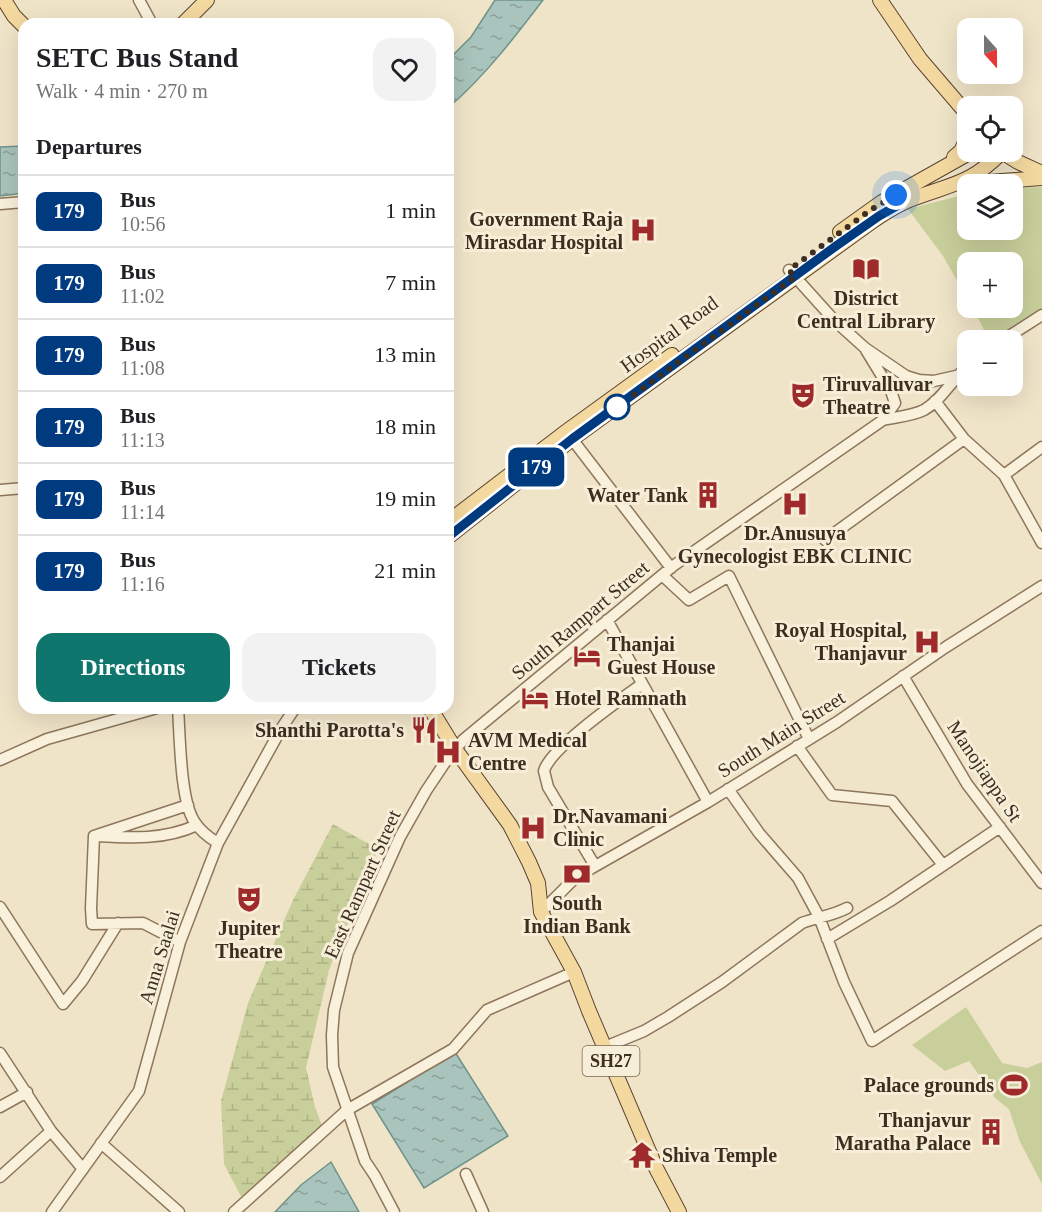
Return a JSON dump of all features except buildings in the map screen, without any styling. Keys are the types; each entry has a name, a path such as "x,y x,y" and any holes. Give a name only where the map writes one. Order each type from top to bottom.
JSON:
{"main road":[{"path":"4,0 18,20"},
{"path":"189,18 207,0"},
{"path":"880,0 920,59 957,103"},
{"path":"942,169 957,155"},
{"name":"Hospital Road","path":"454,532 572,439 792,274 872,209 957,160"},
{"path":"954,186 978,173 991,162"},
{"path":"1021,162 1042,173"},
{"path":"954,186 1042,178"},
{"name":"Hospital Road","path":"454,517 563,434 792,274 900,204 954,186"},
{"name":"SH27","path":"434,714 455,749 510,825 538,883 541,912 574,972 657,1167 679,1212"}],"street":[{"path":"139,0 149,18"},
{"path":"0,204 18,202"},
{"path":"792,274 834,321 865,348 906,376 934,381 956,376"},
{"path":"1019,330 1042,315"},
{"path":"865,348 891,391 895,404 883,420"},
{"name":"South Rampart Street","path":"455,749 540,675 667,571 883,420 925,410 956,376"},
{"path":"935,401 964,439 1004,475 1042,543"},
{"path":"572,439 689,600 729,576 809,739"},
{"path":"825,540 964,439"},
{"path":"1004,475 1042,447"},
{"path":"0,490 18,488"},
{"name":"South Main Street","path":"541,912 576,877 708,802 809,739 1042,586"},
{"path":"607,620 708,802"},
{"name":"Manojiappa St","path":"903,676 967,784 1000,827 1038,869 1042,883"},
{"path":"595,866 548,787 545,779 545,765 595,718 642,684"},
{"path":"0,760 47,740 136,714"},
{"path":"178,714 185,794 192,819 204,835 218,843"},
{"name":"Anna Saalai","path":"52,1212 139,1091 180,942 218,843 291,714"},
{"path":"797,746 831,795 892,801 943,865"},
{"name":"East Rampart Street","path":"394,1212 365,1161 333,1067 334,1010 348,953 400,837 426,791 455,749"},
{"path":"728,789 765,840 798,878 819,917 844,982 872,1041 1042,931"},
{"path":"94,836 188,805"},
{"path":"94,836 144,838 183,831 197,825"},
{"path":"827,939 876,910 1000,827"},
{"path":"94,836 92,924 143,923 180,942"},
{"path":"0,907 63,1004 82,981 118,923"},
{"path":"605,1047 644,1031 668,1017 722,982 802,923 834,915 847,908"},
{"path":"234,1212 347,1110 453,1049 494,1006 574,972"},
{"path":"0,1053 51,1131 83,1169"},
{"path":"0,1107 27,1092"},
{"path":"0,1177 51,1131"},
{"path":"101,1143 179,1212"},
{"path":"365,1161 385,1212"},
{"path":"466,1174 483,1212"}],"green space":[{"path":"1042,187 1042,313 1016,330 984,330 978,318 1023,318 1023,252 957,252 957,280 943,256 908,209 957,197 957,240 1023,240 1023,188"},
{"path":"333,824 378,849 329,970 306,1068 315,1107 323,1128 246,1206 224,1164 221,1101 248,1003 293,900"},
{"name":"Palace grounds","path":"966,1007 1002,1063 1027,1068 1042,1062 1042,1184 1020,1142 1009,1109 995,1098 969,1061 945,1071 912,1045"}],"water":[{"path":"495,0 543,0 487,70 454,102 454,54 471,37"},
{"path":"18,146 18,194 0,196 0,147"},
{"path":"455,1052 508,1136 424,1188 372,1104"},
{"path":"331,1162 359,1212 275,1212 301,1185"}],"bus line":[{"name":"179","path":"454,532 572,439 836,246 900,204"}],"place":[{"name":"Government Raja Mirasdar Hospital","path":"643,230"},
{"name":"District Central Library","path":"866,269"},
{"name":"Tiruvalluvar Theatre","path":"803,395"},
{"name":"Water Tank","path":"708,495"},
{"name":"Dr.Anusuya Gynecologist EBK CLINIC","path":"795,504"},
{"name":"Royal Hospital, Thanjavur","path":"927,642"},
{"name":"Thanjai Guest House","path":"587,656"},
{"name":"Hotel Ramnath","path":"535,698"},
{"name":"Shanthi Parotta's","path":"424,730"},
{"name":"AVM Medical Centre","path":"448,752"},
{"name":"Dr.Navamani Clinic","path":"533,828"},
{"name":"South Indian Bank","path":"577,874"},
{"name":"Jupiter Theatre","path":"249,899"},
{"name":"Palace grounds","path":"1014,1085"},
{"name":"Thanjavur Maratha Palace","path":"991,1132"},
{"name":"Shiva Temple","path":"642,1155"}],"route":[{"path":"617,407 795,277 789,270 872,209 896,195"}]}
